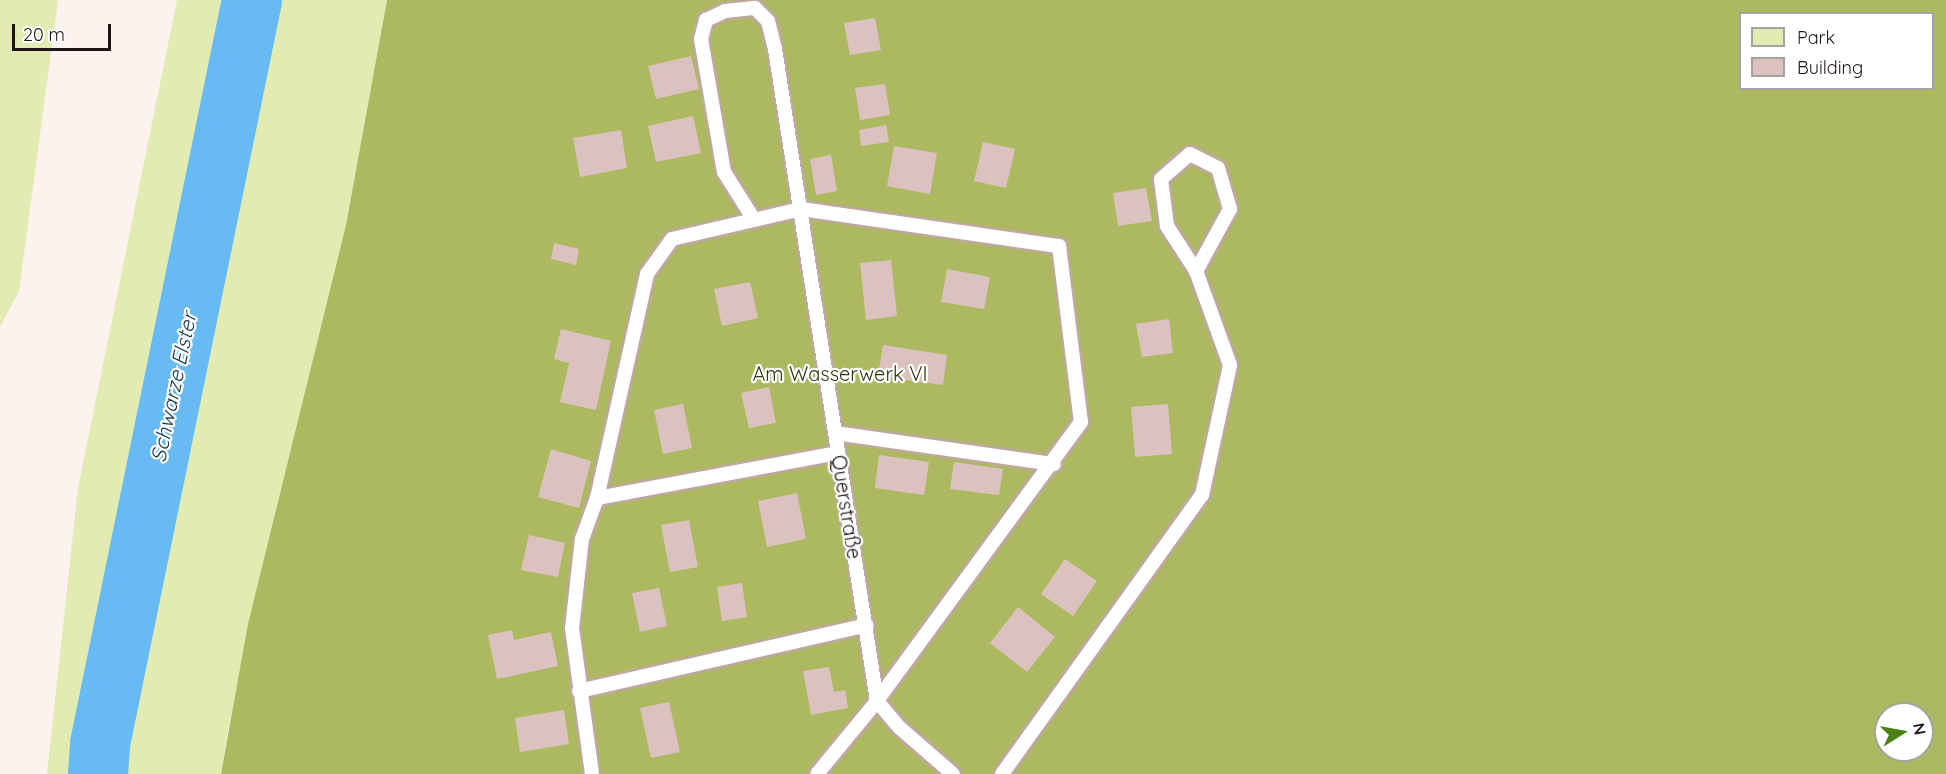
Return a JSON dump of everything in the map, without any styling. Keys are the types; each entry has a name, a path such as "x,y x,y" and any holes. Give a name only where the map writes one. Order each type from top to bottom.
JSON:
{"lane":[{"name":"Querstraße","path":"753,218 724,172 701,39 706,20 724,11 755,8 768,21 801,209 877,701"},
{"path":"1002,774 1202,495 1230,365 1196,271 1167,226 1161,179 1190,154 1218,168 1230,209 1196,271"},
{"path":"592,774 572,628 582,539 597,498 647,274 672,239 753,218 801,209 1059,246 1081,422 1054,464 877,701 816,774"},
{"path":"835,433 1054,464"},
{"path":"597,498 838,453"},
{"path":"579,691 867,626"},
{"path":"877,701 900,728 952,774"}],"green space":[{"path":"0,0 58,0 19,291 0,327"},
{"path":"177,0 387,0 346,225 228,730 221,774 47,774 78,488"},
{"name":"Am Wasserwerk VI","path":"387,0 1946,0 1946,774 221,774 248,624 346,225"}],"building":[{"path":"875,18 881,50 850,55 844,23"},
{"path":"691,56 699,89 656,99 648,66"},
{"path":"885,84 890,115 860,120 855,88"},
{"path":"693,116 701,153 656,162 648,126"},
{"path":"886,125 889,142 861,146 859,130"},
{"path":"621,130 627,168 580,177 573,138"},
{"path":"983,142 1015,149 1006,188 974,181"},
{"path":"894,146 937,153 930,194 887,186"},
{"path":"831,155 837,191 816,195 810,159"},
{"path":"1146,188 1152,221 1118,226 1113,193"},
{"path":"554,243 579,249 576,265 551,259"},
{"path":"891,260 897,316 866,320 860,263"},
{"path":"947,269 990,277 984,309 941,302"},
{"path":"750,282 758,318 722,326 714,289"},
{"path":"1169,319 1173,353 1142,357 1136,324"},
{"path":"561,329 611,341 596,410 560,402 569,363 554,359"},
{"path":"883,345 947,355 943,385 878,376"},
{"path":"769,387 776,423 749,428 741,393"},
{"path":"683,404 692,448 663,454 654,410"},
{"path":"1168,404 1172,454 1135,457 1131,407"},
{"path":"551,449 591,461 579,508 538,497"},
{"path":"879,455 929,462 924,495 875,488"},
{"path":"954,462 1003,469 999,495 950,489"},
{"path":"797,493 806,539 767,547 758,501"},
{"path":"689,520 698,567 670,572 661,525"},
{"path":"529,535 565,543 558,577 521,570"},
{"path":"1065,559 1097,581 1073,616 1041,594"},
{"path":"742,583 747,617 722,621 717,587"},
{"path":"659,588 667,626 640,632 632,593"},
{"path":"1018,607 1055,637 1027,672 990,643"},
{"path":"512,630 514,640 551,632 558,666 497,679 488,635"},
{"path":"829,667 834,692 845,690 848,708 811,715 803,671"},
{"path":"669,702 680,752 651,758 640,708"},
{"path":"564,710 569,744 520,752 515,718"}],"waterway":[{"name":"Schwarze Elster","path":"98,774 100,744 252,0"}]}
